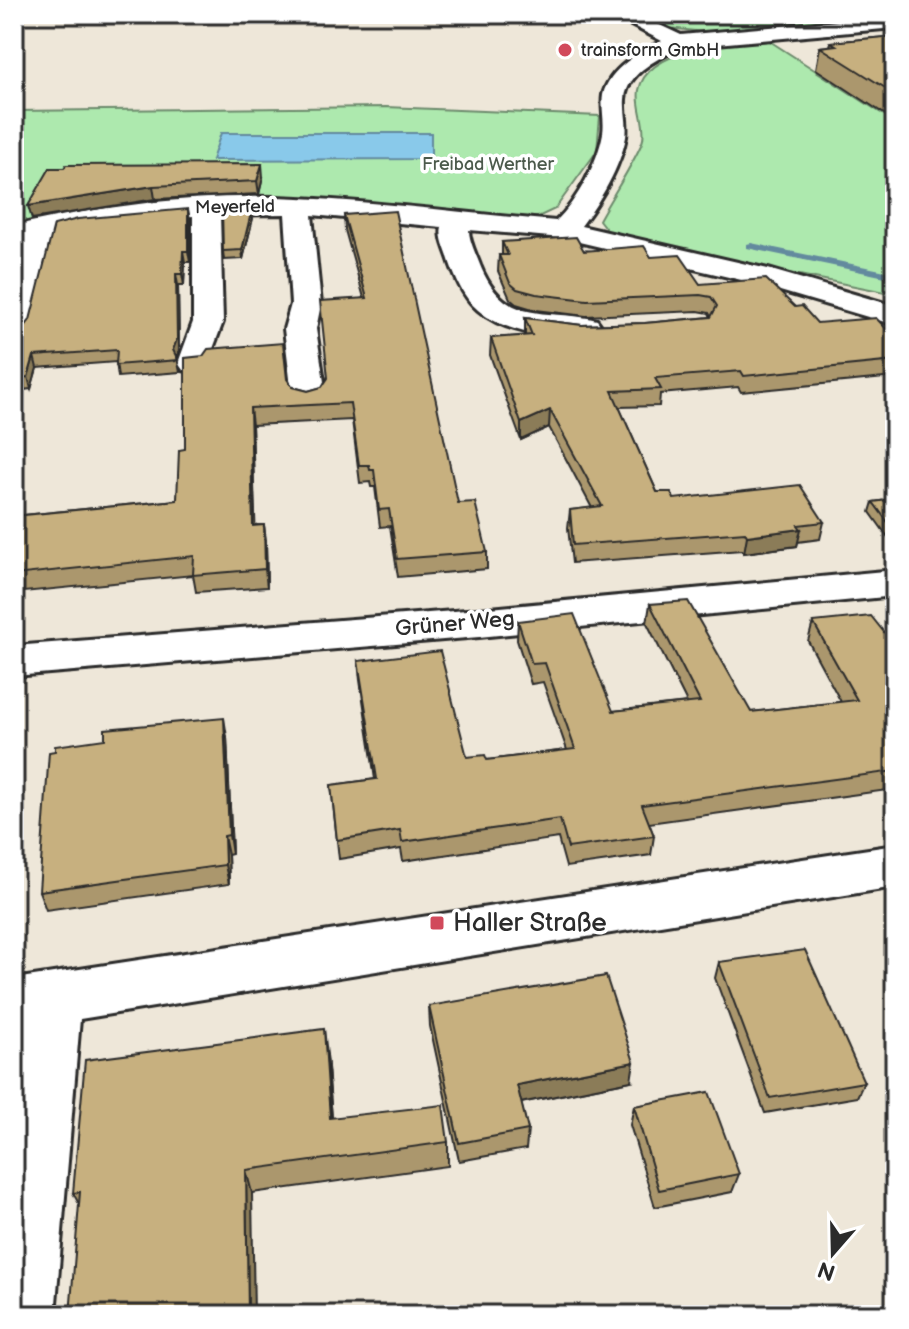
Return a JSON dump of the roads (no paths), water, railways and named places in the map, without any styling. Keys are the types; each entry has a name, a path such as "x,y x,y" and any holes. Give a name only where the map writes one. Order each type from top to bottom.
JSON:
{"street":[{"path":"620,14 678,41"},
{"path":"562,230 580,208 612,149 616,130 615,88 629,70 678,41 895,22"},
{"path":"298,206 306,304 300,329 309,395"},
{"name":"Meyerfeld","path":"28,230 139,211 298,206 562,230 758,275 895,316"},
{"path":"194,363 208,322 206,207"},
{"path":"458,221 454,233 476,286 482,298 497,310 545,324 621,326"},
{"path":"14,331 28,230"},
{"name":"Grüner Weg","path":"14,661 479,623 895,583"},
{"path":"21,1315 34,1001 895,866"}],"water":[{"path":"221,133 431,133 431,159 212,160"}],"waterway":[{"path":"751,246 895,276"}],"place":[{"name":"trainsform GmbH","path":"565,50"},
{"name":"Haller Straße","path":"437,923"}],"park label":[{"name":"Freibad Werther","path":"488,164"}]}
